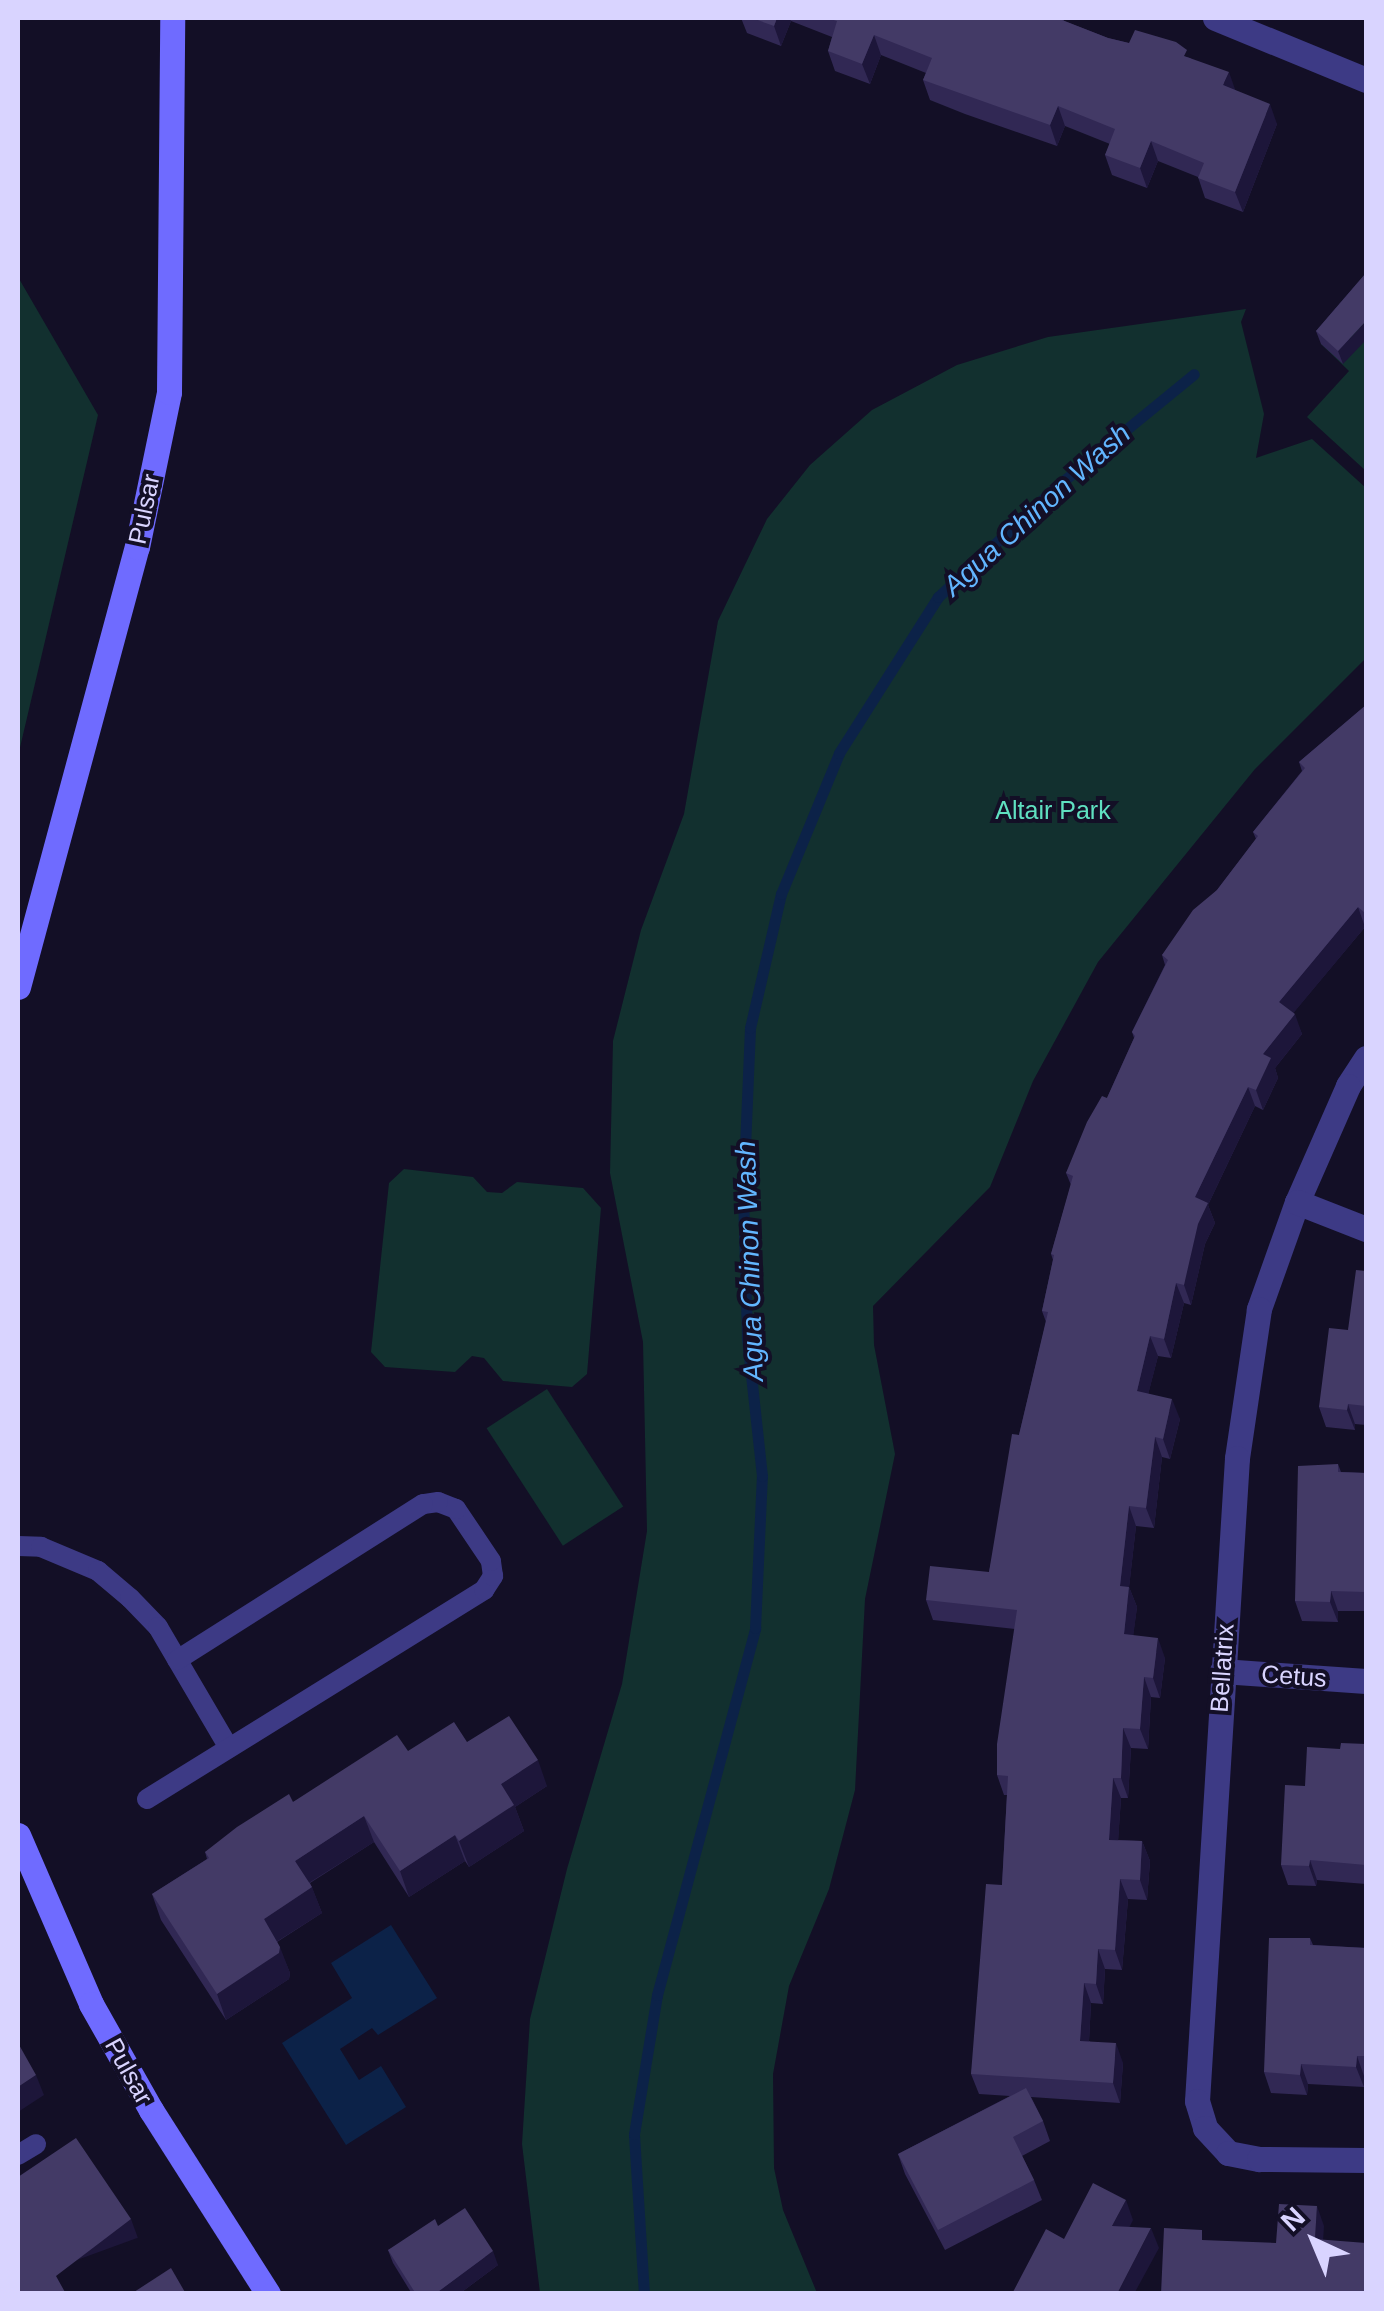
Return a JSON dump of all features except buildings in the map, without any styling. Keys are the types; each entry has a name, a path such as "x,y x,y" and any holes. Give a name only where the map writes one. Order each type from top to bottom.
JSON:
{"street":[{"name":"Pulsar","path":"18,987 137,547 169,392 172,18"},
{"path":"1215,18 1366,80"},
{"name":"Bellatrix","path":"1366,1058 1348,1086 1297,1202 1259,1309 1237,1458 1196,2101 1205,2128 1228,2153 1259,2159 1366,2160"},
{"path":"1297,1202 1366,1229"},
{"name":"Cetus","path":"1222,1671 1366,1681"},
{"name":"Pulsar","path":"19,1844 91,2004 151,2110 268,2294"}],"lane":[{"path":"148,1799 484,1590 493,1576 491,1561 456,1509 438,1502 423,1504 177,1660"},
{"path":"18,1546 41,1548 98,1571 158,1627 229,1748"}],"green space":[{"path":"18,277 98,415 18,756"},
{"path":"1366,291 1366,471 1307,417 1349,371 1321,344"},
{"name":"Altair Park","path":"1246,309 1241,322 1264,414 1256,458 1312,439 1366,488 1366,658 1255,769 1098,962 1033,1081 990,1187 873,1306 874,1345 895,1454 865,1599 855,1790 829,1889 789,1986 773,2074 774,2168 783,2210 817,2293 540,2293 522,2144 530,2019 567,1869 622,1684 647,1531 643,1342 610,1173 613,1041 641,930 684,814 718,621 767,519 810,465 872,410 957,365 1048,337"},
{"path":"404,1169 473,1177 487,1192 502,1193 517,1182 583,1188 601,1208 587,1374 572,1387 503,1381 484,1358 472,1356 455,1372 385,1367 371,1352 389,1183"},
{"path":"547,1389 623,1506 563,1546 487,1428"}],"water":[{"path":"391,1925 437,1998 378,2035 372,2028 340,2049 359,2080 381,2066 406,2107 346,2145 282,2043 352,1998 331,1963"}],"waterway":[{"name":"Agua Chinon Wash","path":"644,2294 634,2134 657,1995 755,1628 762,1476 747,1337 743,1195 750,1028 781,894 839,753 938,597 1056,487 1194,374"}]}
